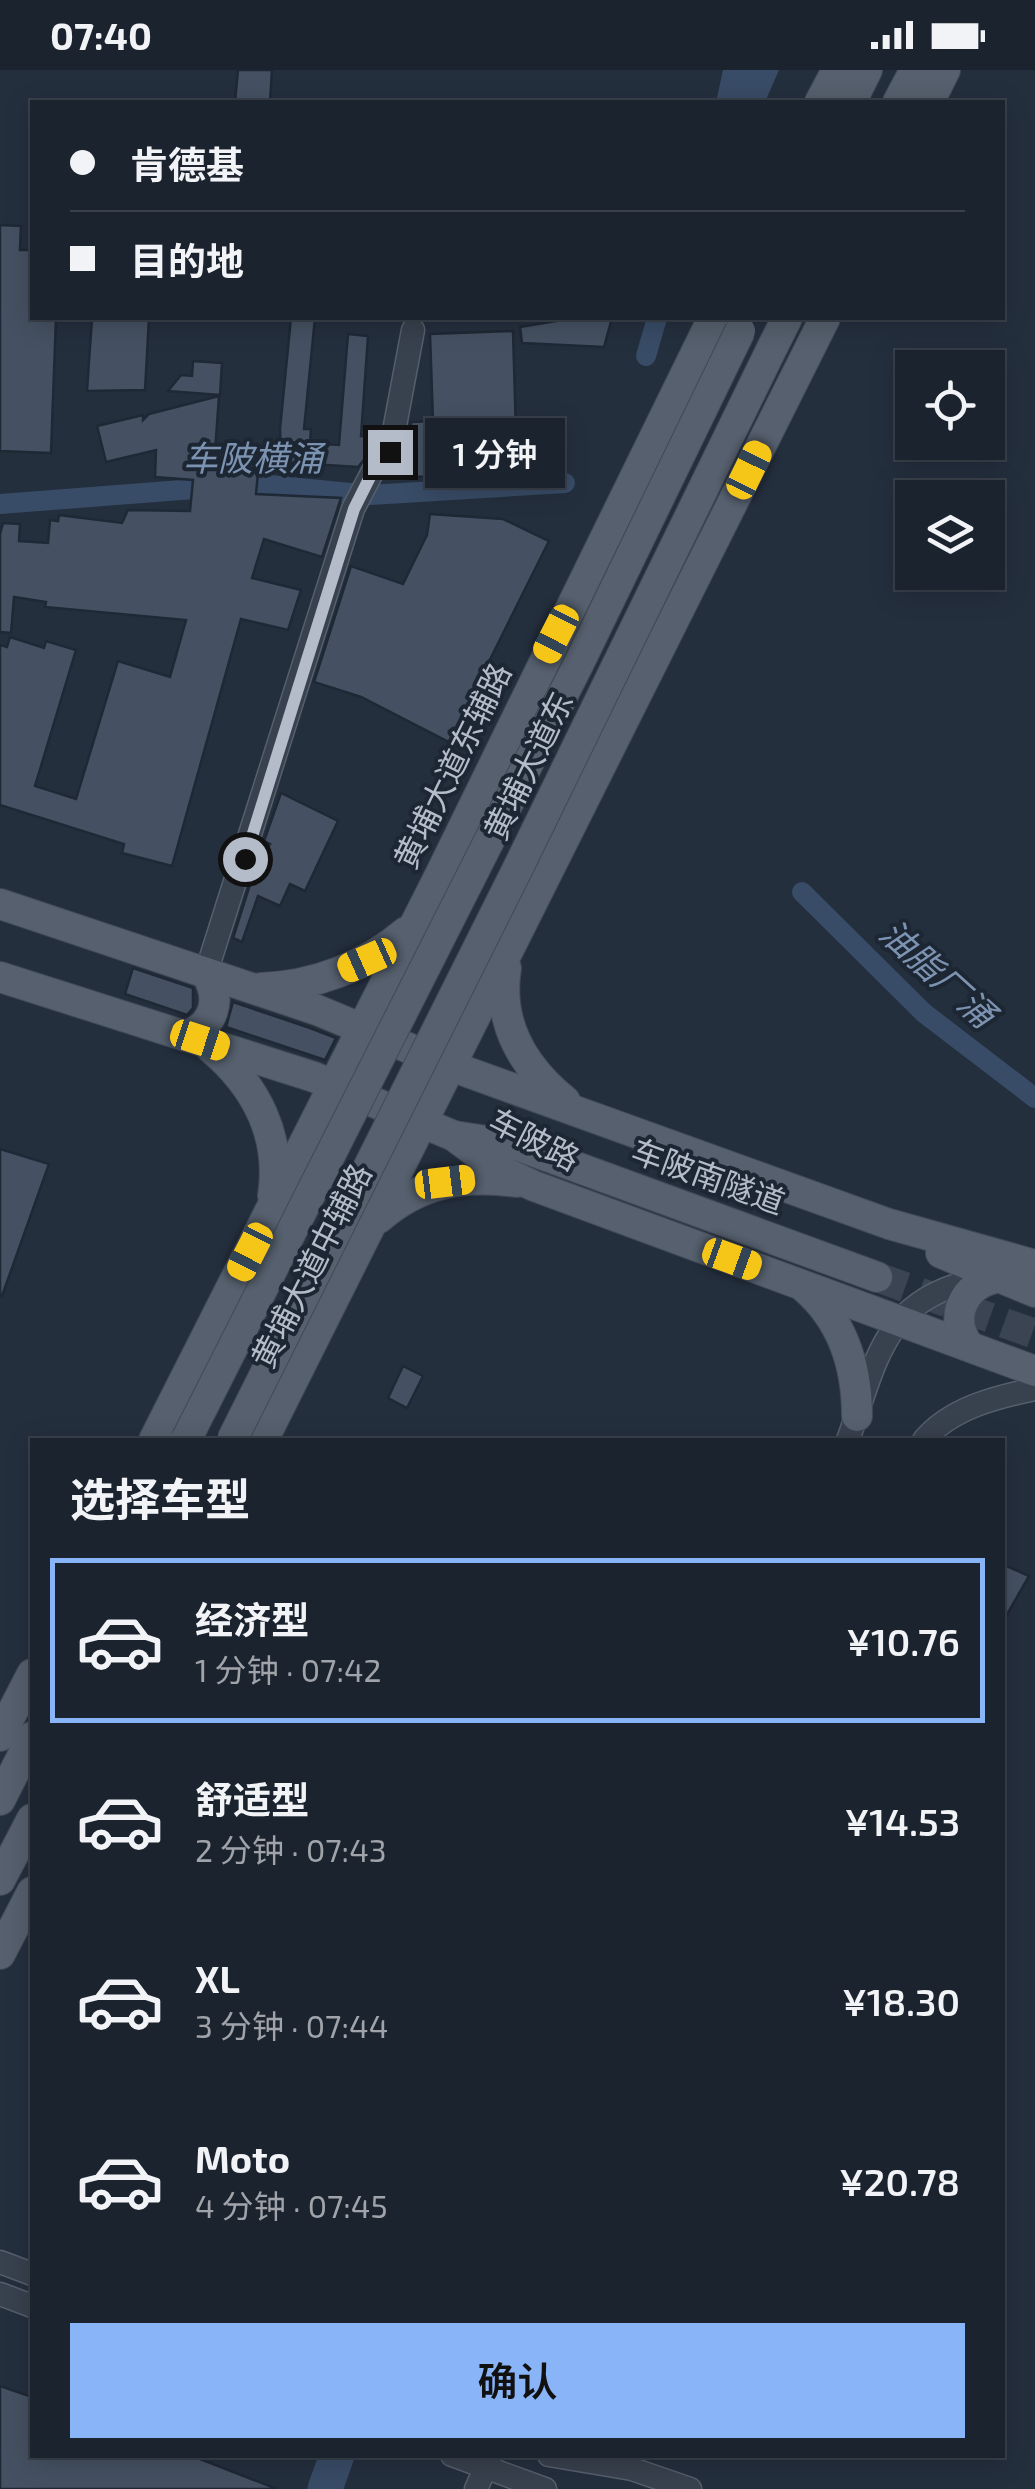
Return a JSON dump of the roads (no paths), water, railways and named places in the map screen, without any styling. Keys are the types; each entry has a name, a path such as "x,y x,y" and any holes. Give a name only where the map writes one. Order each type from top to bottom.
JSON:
{"main road":[{"path":"821,100 837,70"},
{"path":"852,100 867,70"},
{"path":"899,100 915,70"},
{"path":"930,100 945,70"},
{"name":"黄埔大道东","path":"233,1438 412,1083 786,320"},
{"path":"422,1124 823,320"},
{"name":"黄埔大道东","path":"187,1438 376,1068 733,322"},
{"name":"黄埔大道东辅路","path":"362,1028 488,775 733,322"},
{"path":"488,775 500,801 517,816 546,826 572,821"},
{"path":"440,874 454,902 473,914 522,922"},
{"name":"车陂路","path":"0,904 251,988 452,1066 888,1224 1035,1264"},
{"path":"522,922 503,985 504,1012 513,1039 542,1082 584,1114"},
{"path":"251,988 299,984 341,972 389,946 416,923"},
{"path":"206,973 214,990 214,1010 193,1038 240,1078 264,1115 277,1158 271,1213"},
{"name":"车陂路","path":"0,977 334,1085 454,1136 498,1169 534,1186 1035,1371"},
{"name":"黄埔大道中辅路","path":"155,1438 362,1028"},
{"name":"黄埔大道中辅路","path":"262,1438 422,1124"},
{"name":"车陂南隧道","path":"454,1136 518,1146 877,1276"},
{"path":"370,1228 408,1196 445,1182 485,1179 534,1186"},
{"path":"888,1224 996,1278 1035,1292"},
{"path":"250,1252 280,1245 305,1251 328,1270 336,1296"},
{"path":"969,1346 960,1327 961,1306 979,1284 996,1278"},
{"path":"798,1283 820,1303 845,1344 856,1380 852,1428"},
{"path":"174,1400 202,1392 232,1399 252,1419 260,1438"},
{"path":"0,1736 30,1678"},
{"path":"0,1800 30,1741"},
{"path":"0,1880 30,1823"},
{"path":"0,1954 30,1896"}],"street":[{"path":"206,973 354,509 374,469 390,452 413,330"},
{"path":"852,1428 897,1319 944,1291 996,1278"},
{"path":"926,1438 966,1410 1035,1389"},
{"path":"0,2262 30,2273"},
{"path":"0,2294 30,2305"},
{"path":"458,2458 542,2488 550,2458"},
{"path":"567,2458 632,2470 690,2489"}],"water":[{"path":"723,70 779,70 766,100 716,100"}],"waterway":[{"name":"车陂横涌","path":"646,356 656,320"},
{"name":"车陂横涌","path":"0,504 259,484 370,495 565,483"},
{"name":"油脂厂涌","path":"802,892 924,1013 1035,1098"},
{"path":"325,2489 336,2458"}],"tunnel":[{"path":"877,1277 1035,1334"}]}
